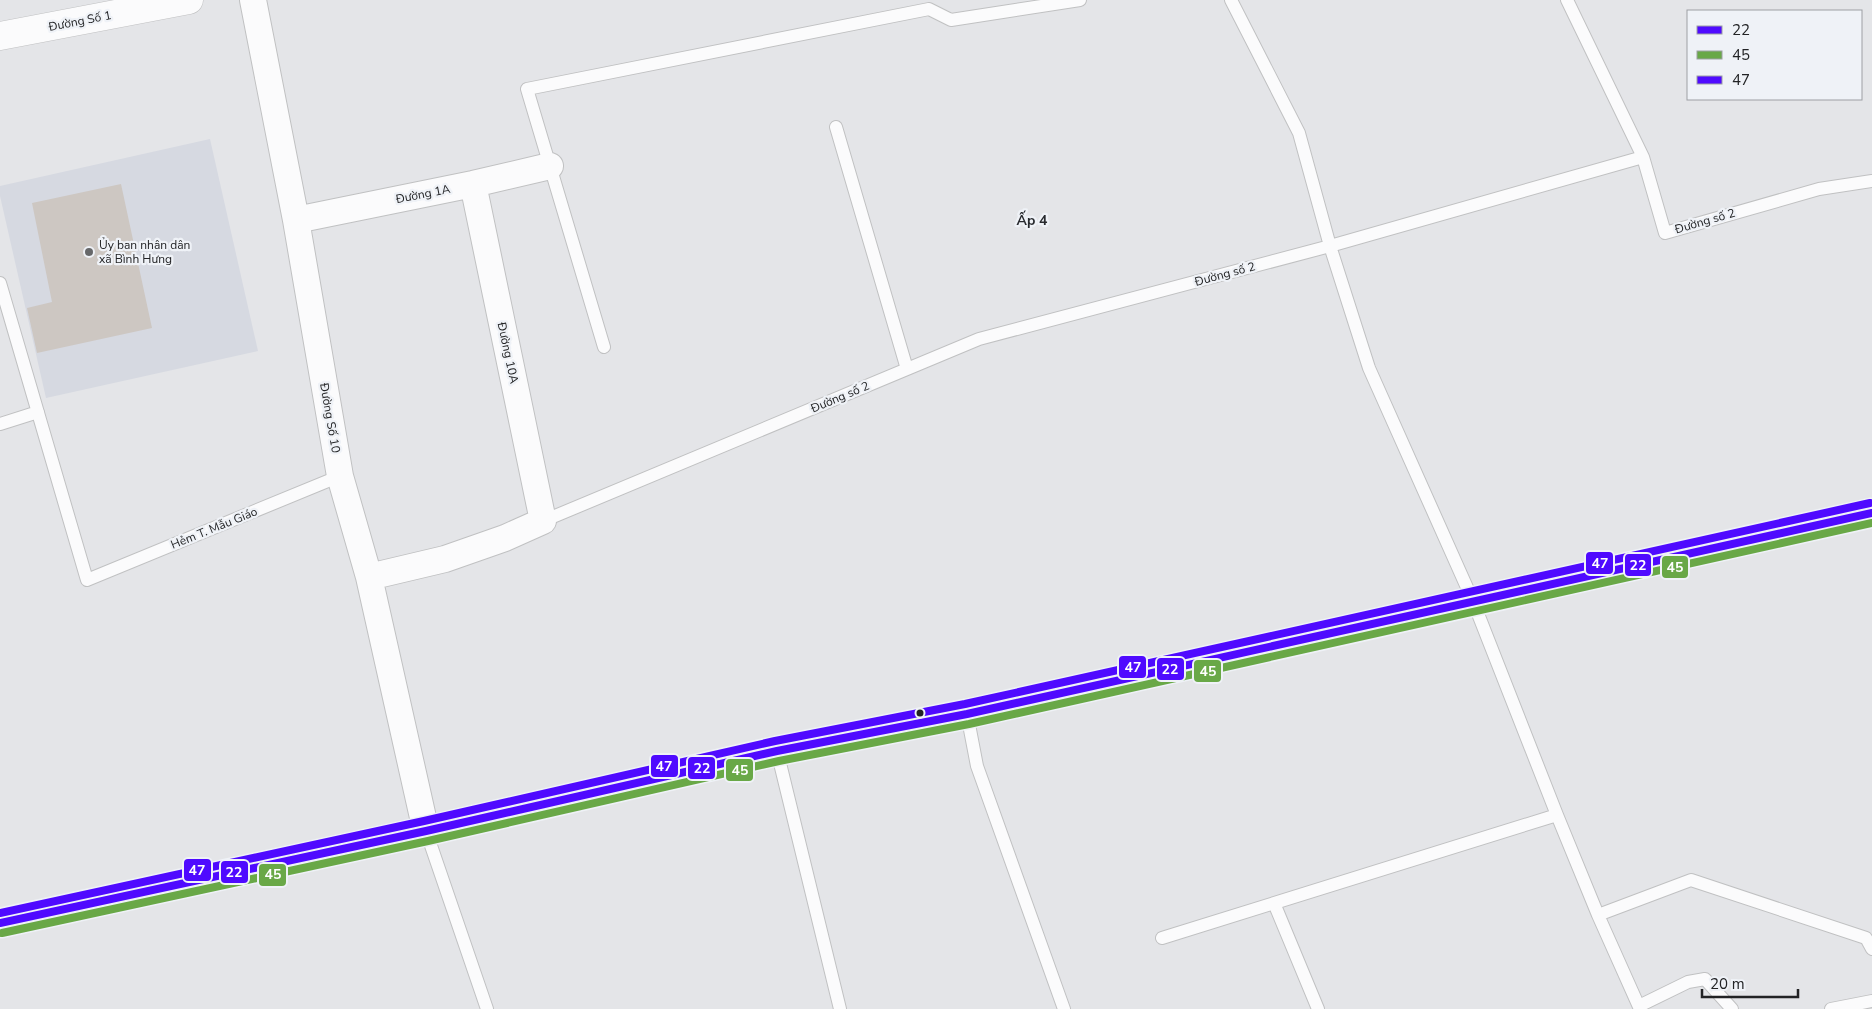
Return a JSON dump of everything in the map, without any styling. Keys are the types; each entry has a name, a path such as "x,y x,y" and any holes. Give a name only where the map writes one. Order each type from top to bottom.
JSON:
{"main road":[{"name":"Đường Số 1","path":"0,36 189,0"},
{"path":"0,924 426,831 777,751 967,714 1872,513"}],"street":[{"name":"Đường Số 10","path":"253,0 296,220 340,476 369,577 426,831"},
{"name":"Đường 1A","path":"296,220 473,184 550,166"},
{"name":"Đường 10A","path":"473,184 543,521"},
{"path":"369,577 446,559 505,538 543,521"}],"lane":[{"path":"604,347 527,89 929,9 952,20 1080,0"},
{"path":"1231,0 1299,132 1330,246 1369,368 1473,601 1598,915 1640,1008 1688,982 1705,979 1732,1009"},
{"path":"1567,0 1643,157"},
{"path":"836,127 907,369"},
{"name":"Đường số 2","path":"543,521 979,339 1330,246 1643,157 1665,233 1819,190 1872,181"},
{"path":"0,283 38,412 0,424"},
{"name":"Hẻm T. Mẫu Giáo","path":"38,412 87,580 340,476"},
{"path":"967,714 977,766 1064,1009"},
{"path":"777,751 840,1009"},
{"path":"1162,938 1557,815"},
{"path":"426,831 487,1009"},
{"path":"1598,915 1691,880 1866,938 1872,949"},
{"path":"1274,904 1318,1009"},
{"path":"1831,1009 1872,1001"}],"shaded area":[{"path":"210,139 258,351 46,398 0,196 0,186"}],"building":[{"name":"Ủy ban nhân dân xã Bình Hưng","path":"121,184 152,328 37,353 27,308 52,302 32,203"}],"transit line":[{"name":"47","path":"0,913 424,821 775,741 965,704 1870,503"},
{"name":"22","path":"0,923 426,831 777,751 967,714 1872,513"},
{"name":"45","path":"2,933 428,841 779,761 969,724 1872,523"}],"place":[{"name":"Ủy ban nhân dân xã Bình Hưng","path":"89,252"}],"district":[{"name":"Ấp 4","path":"1032,220"}]}
